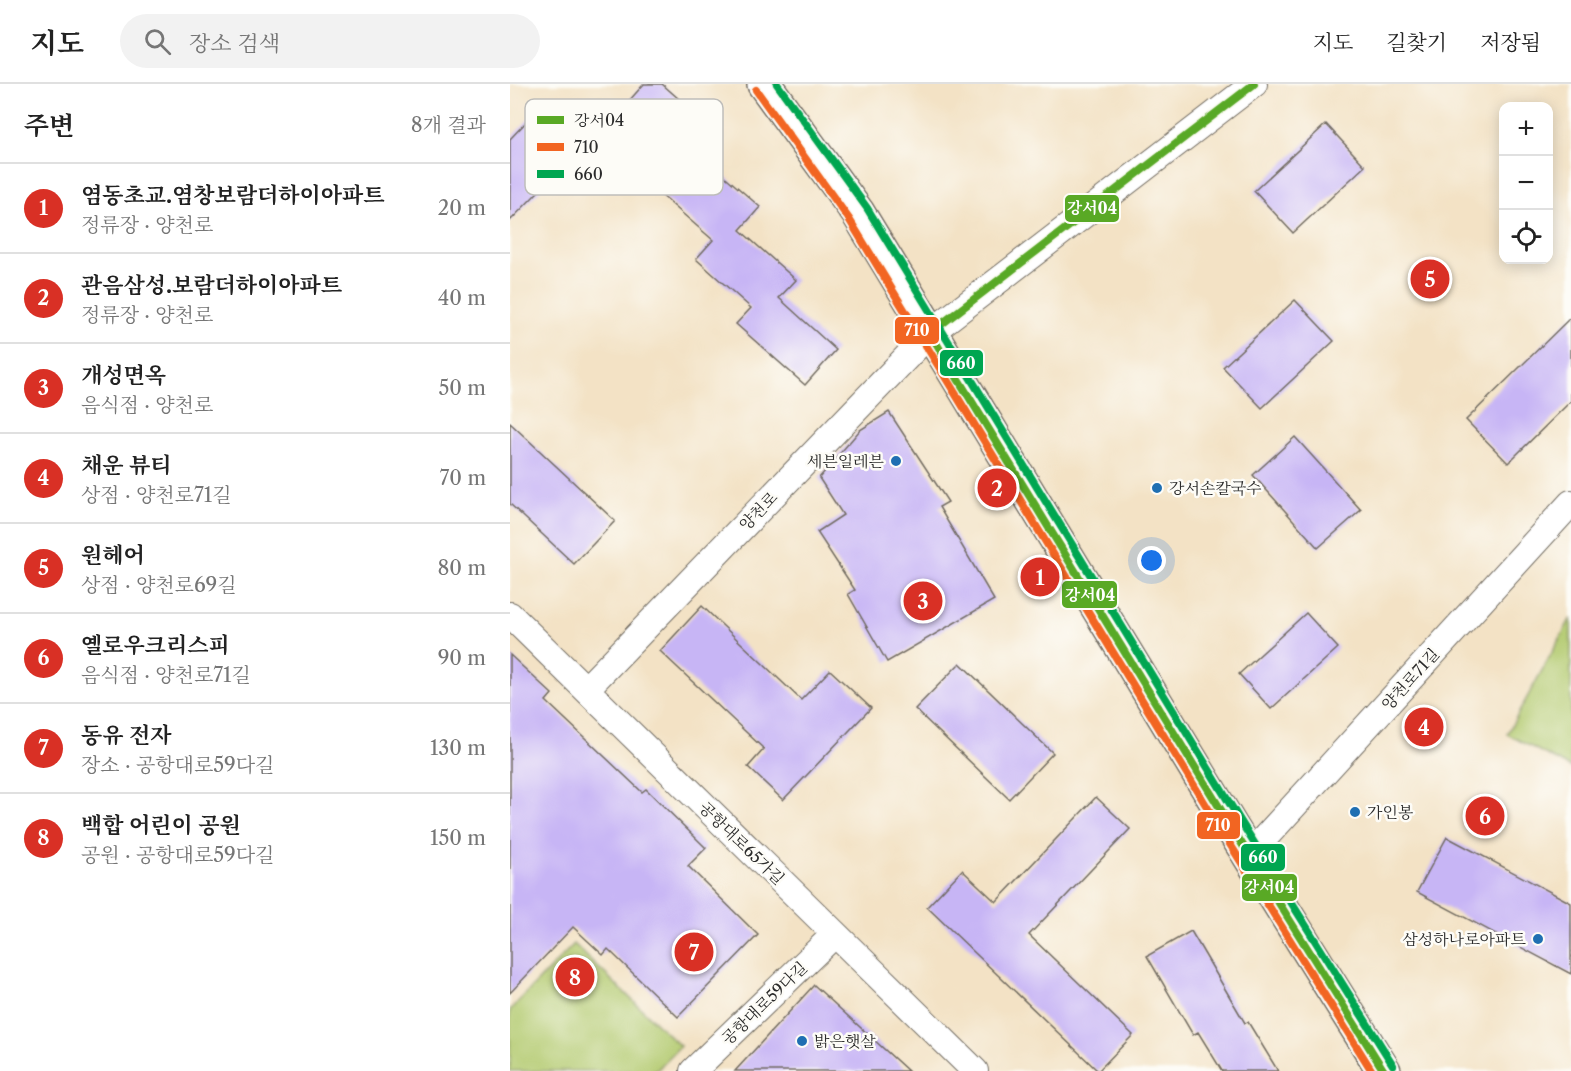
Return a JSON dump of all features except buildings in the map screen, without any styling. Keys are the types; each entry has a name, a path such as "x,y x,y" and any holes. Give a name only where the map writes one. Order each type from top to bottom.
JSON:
{"main road":[{"path":"764,84 858,213 1384,1071"}],"street":[{"name":"양천로","path":"586,689 930,333 1254,84"},
{"name":"양천로71길","path":"1250,855 1571,503"},
{"name":"공항대로65가길","path":"510,615 975,1071"},
{"name":"공항대로59다길","path":"693,1071 836,934"}],"green space":[{"path":"1571,618 1571,768 1507,734"},
{"path":"574,944 680,1046 656,1071 510,1071 510,1010"}],"transit line":[{"name":"660","path":"777,84 867,208 1241,822 1393,1065"},
{"name":"강서04","path":"930,333 1254,84"},
{"name":"710","path":"756,90 849,219 1223,833 1372,1071"},
{"name":"강서04","path":"930,333 1232,828 1384,1071"}],"place":[{"name":"원헤어","path":"1430,279"},
{"name":"세븐일레븐","path":"896,461"},
{"name":"관음삼성.보람더하이아파트","path":"997,488"},
{"name":"강서손칼국수","path":"1157,488"},
{"name":"염동초교.염창보람더하이아파트","path":"1040,577"},
{"name":"개성면옥","path":"923,601"},
{"name":"채운 뷰티","path":"1424,727"},
{"name":"가인봉","path":"1355,812"},
{"name":"옐로우크리스피","path":"1485,816"},
{"name":"삼성하나로아파트","path":"1538,939"},
{"name":"동유 전자","path":"694,952"},
{"name":"백합 어린이 공원","path":"575,977"},
{"name":"밝은햇살","path":"802,1041"}]}
